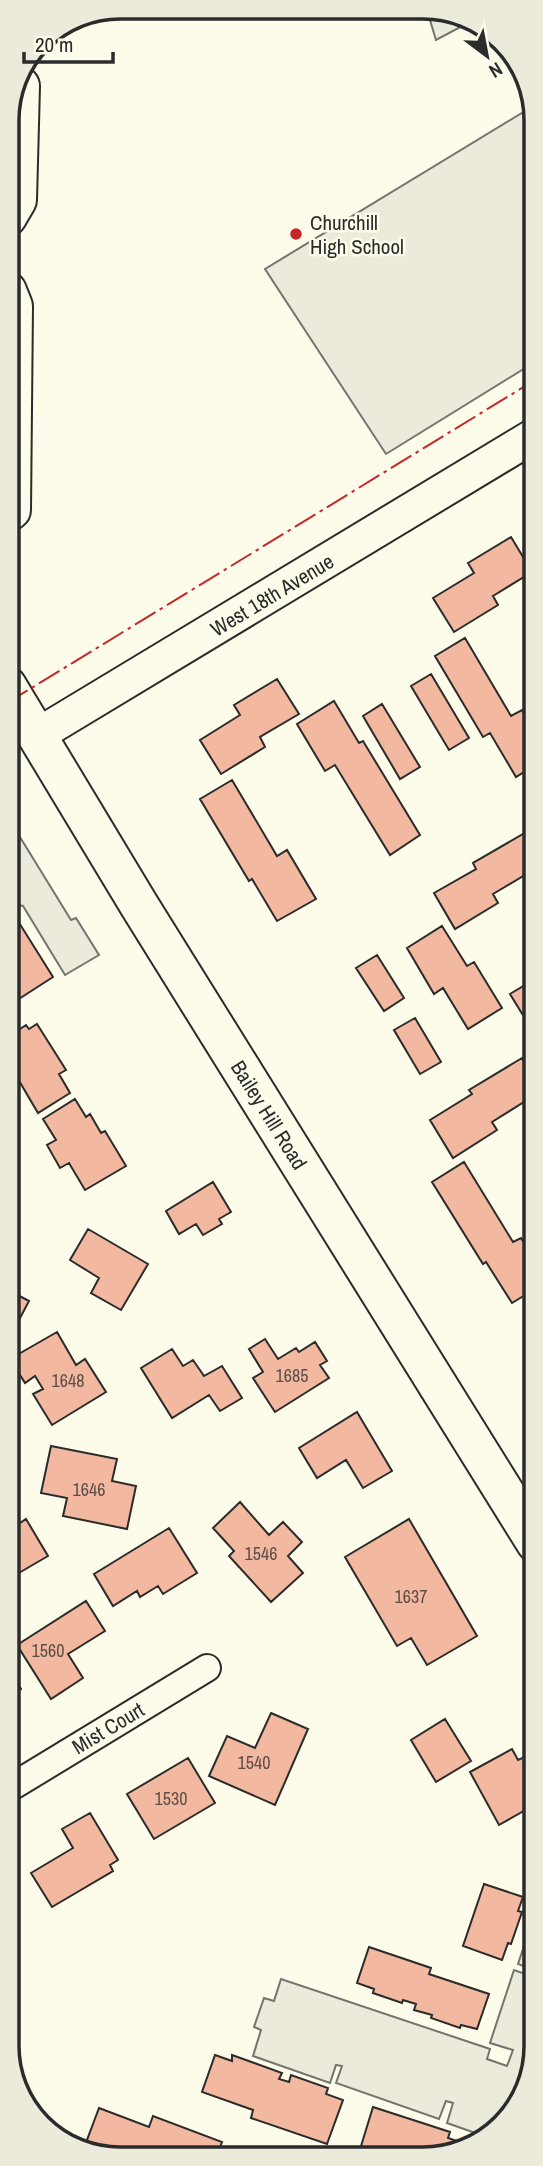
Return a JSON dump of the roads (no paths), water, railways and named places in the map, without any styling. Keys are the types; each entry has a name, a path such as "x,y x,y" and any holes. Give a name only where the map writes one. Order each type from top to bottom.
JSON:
{"main road":[{"name":"Bailey Hill Road","path":"22,744 139,905 524,1524"}],"street":[{"name":"West 18th Avenue","path":"22,744 524,442"},
{"name":"Mist Court","path":"19,1782 208,1668"}],"place":[{"name":"Churchill High School","path":"296,234"}]}
